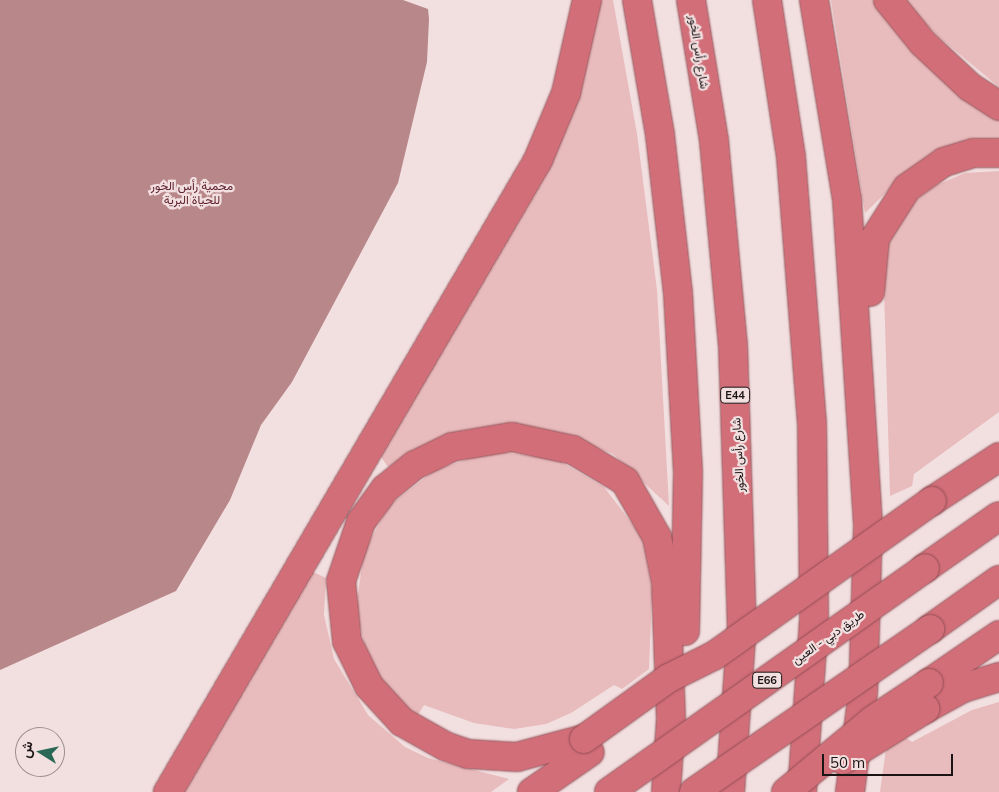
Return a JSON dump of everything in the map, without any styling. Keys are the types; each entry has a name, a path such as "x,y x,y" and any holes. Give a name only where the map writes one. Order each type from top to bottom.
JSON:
{"highway":[{"path":"168,792 538,160 566,93 588,0"},
{"path":"637,0 668,193 684,395 686,607 671,719 666,792"},
{"name":"شارع رأس الخور","path":"691,0 714,141 734,355 742,625 730,792"},
{"path":"767,0 791,157 812,423 814,620 798,787"},
{"path":"814,0 847,199 864,445 868,610 852,779 861,792"},
{"path":"888,0 923,43 970,87 999,106"},
{"path":"864,445 876,423 878,405 869,268 881,225 902,194 930,170 967,154 999,153"},
{"path":"587,745 517,757 468,754 409,726 369,686 347,641 341,581 361,522 385,490 415,464 471,442 519,438 573,450 625,481 649,518 663,557 671,719"},
{"path":"532,792 670,678 715,655 932,501 999,457"},
{"name":"طريق دبي - العين","path":"609,792 999,516"},
{"path":"694,792 999,580"},
{"path":"798,787 856,754 999,635"},
{"path":"927,696 999,678"}],"shaded area":[{"name":"محمية رأس الخور للحياة البرية","path":"0,0 403,0 428,9 429,19 427,62 398,183 292,382 261,425 230,500 176,591 0,670"},
{"path":"593,0 613,0 637,134 657,290 669,506 613,454 555,432 494,427 468,430 437,439 388,467 377,451 460,306"},
{"path":"831,0 873,0 896,31 999,118 999,140 941,150 910,169 865,213"},
{"path":"903,0 999,0 999,87 939,37"},
{"path":"999,171 999,412 914,474 912,486 890,496 883,255 895,225 913,202 937,185 965,173"},
{"path":"493,451 556,459 604,487 643,538 652,592 649,669 622,689 614,685 571,713 546,724 514,729 474,723 424,705 416,718 381,682 369,662 356,609 364,551 390,505 435,470"},
{"path":"307,569 326,578 324,615 334,659 368,715 405,747 428,758 509,779 491,792 176,792"},
{"path":"999,702 999,792 880,792 886,749 905,737 912,742 972,710"}]}
